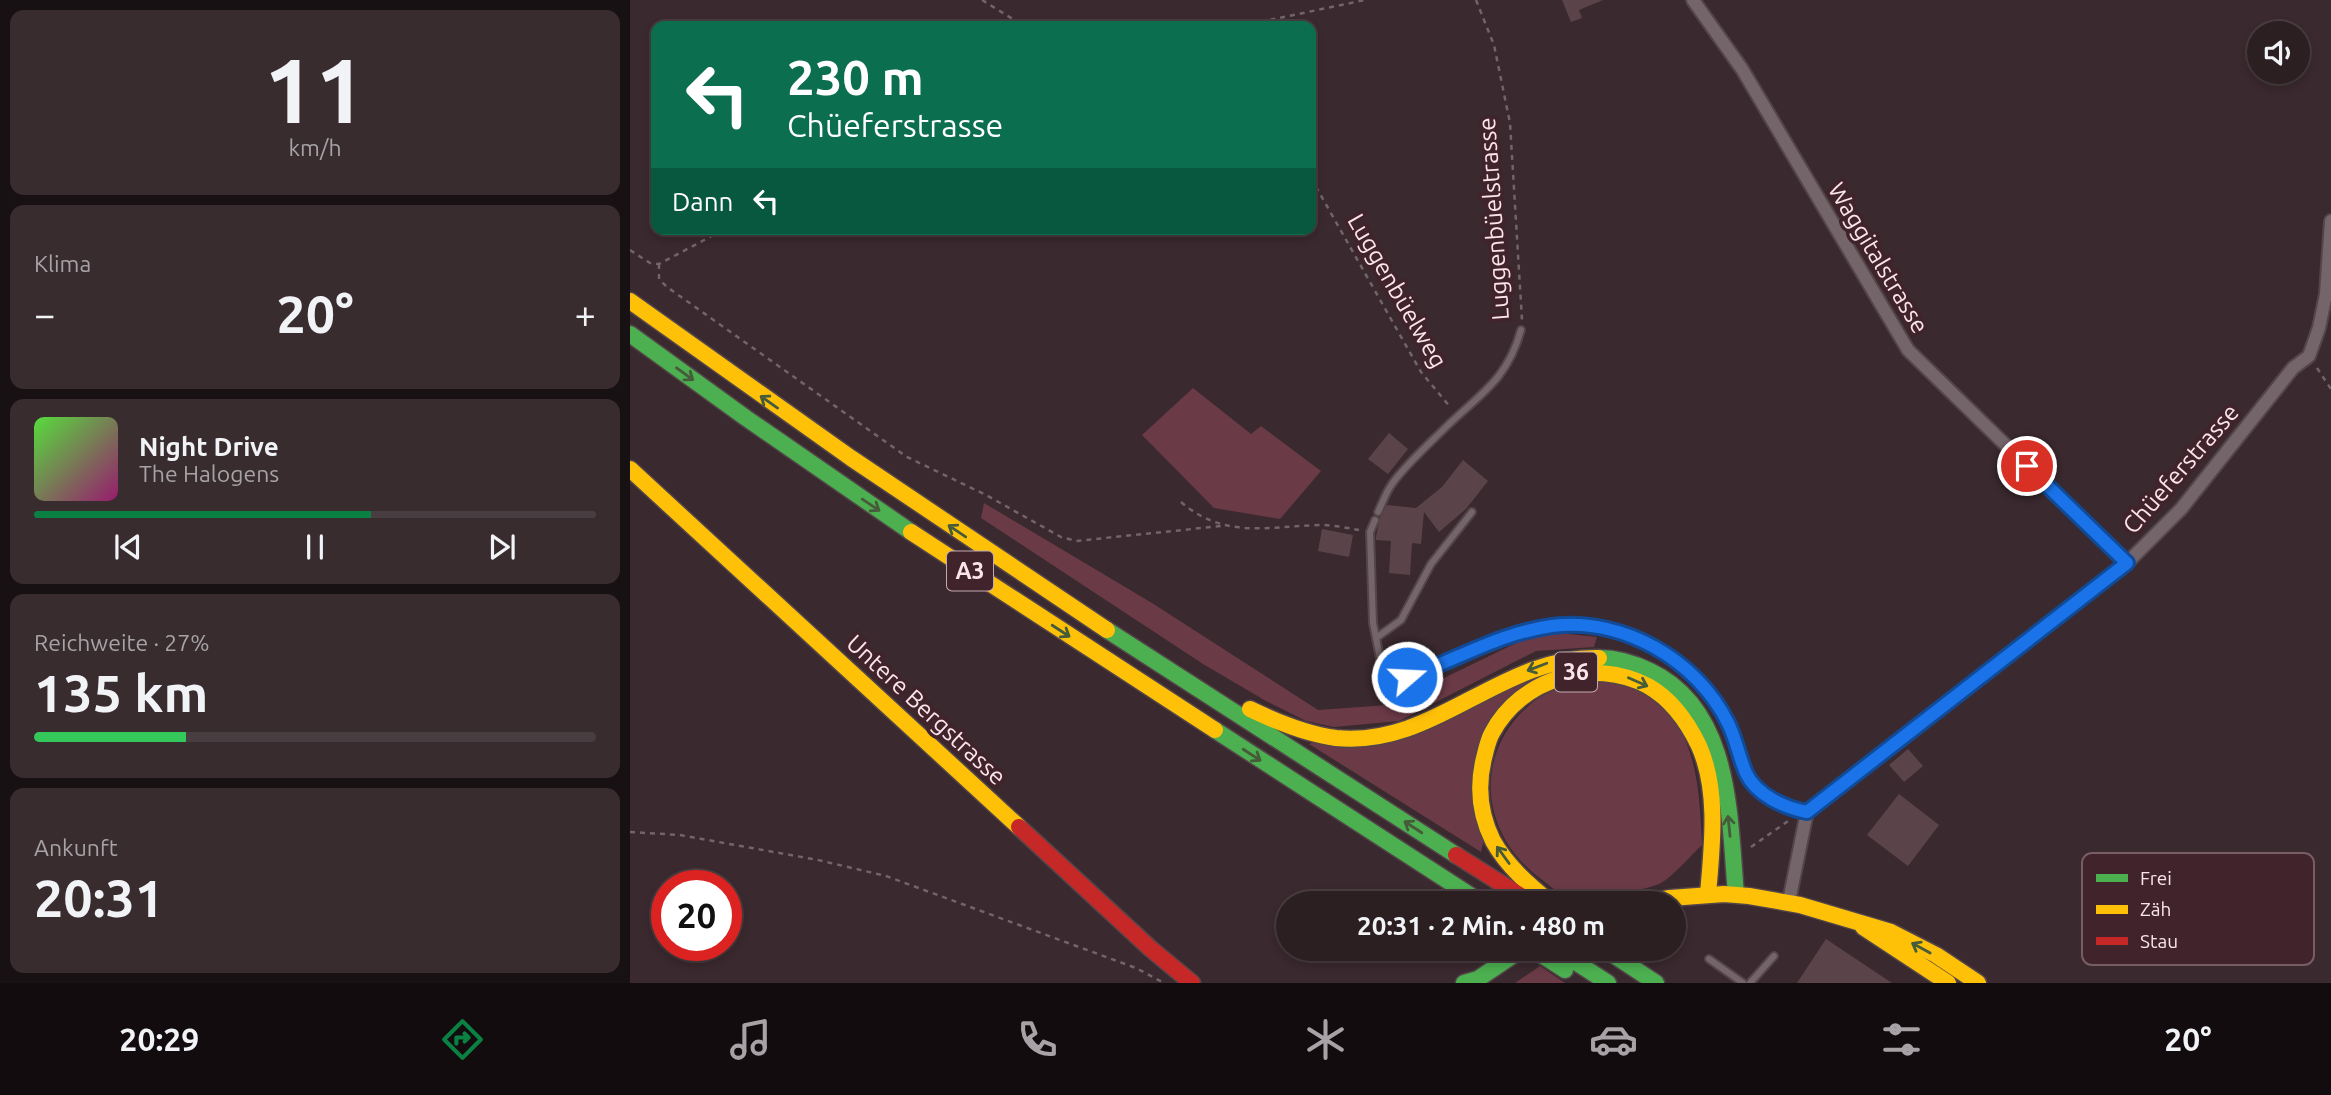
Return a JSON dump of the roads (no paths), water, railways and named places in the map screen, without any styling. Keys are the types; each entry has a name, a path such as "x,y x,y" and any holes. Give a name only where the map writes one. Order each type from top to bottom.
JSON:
{"main road":[{"name":"A3","path":"630,301 858,464 1177,676 1513,891"},
{"name":"A3","path":"630,334 727,405 930,545 1463,891"},
{"name":"Untere Bergstrasse","path":"630,469 1192,983"},
{"path":"1177,676 1286,726 1326,737 1357,738 1388,734 1415,726 1518,674 1563,659 1597,656 1643,666 1669,681 1685,695 1708,730 1717,754 1723,783 1736,894"},
{"name":"36","path":"1538,891 1516,870 1492,838 1482,810 1480,769 1492,731 1516,701 1546,681 1581,672 1618,674 1644,684 1668,700 1691,730 1706,768 1712,809 1708,894"},
{"path":"1403,852 1444,891"},
{"path":"1686,896 1736,894 1788,901 1889,930 1978,983"},
{"path":"1859,923 1883,942 1948,983"},
{"path":"1472,982 1504,961"},
{"path":"1550,961 1582,983"},
{"path":"1574,961 1608,983"},
{"path":"1623,961 1656,983"}],"street":[{"name":"Waggitalstrasse","path":"1693,0 1742,69 1908,350 2127,563"},
{"name":"Chüeferstrasse","path":"1807,812 2127,563 2181,509 2293,368 2309,356 2323,313 2331,221"},
{"path":"1788,901 1807,812"}],"lane":[{"name":"Luggenbüelstrasse","path":"1378,512 1391,485 1506,369 1516,351 1521,330"},
{"path":"1376,638 1401,620 1431,564 1472,512"},
{"path":"1375,520 1370,532 1373,623 1382,668 1407,677 1507,635 1534,629 1577,625 1619,632 1662,650 1691,673 1728,723 1750,782 1772,799 1793,810 1807,812"},
{"path":"1750,983 1774,956"},
{"path":"1709,960 1743,983"}]}
